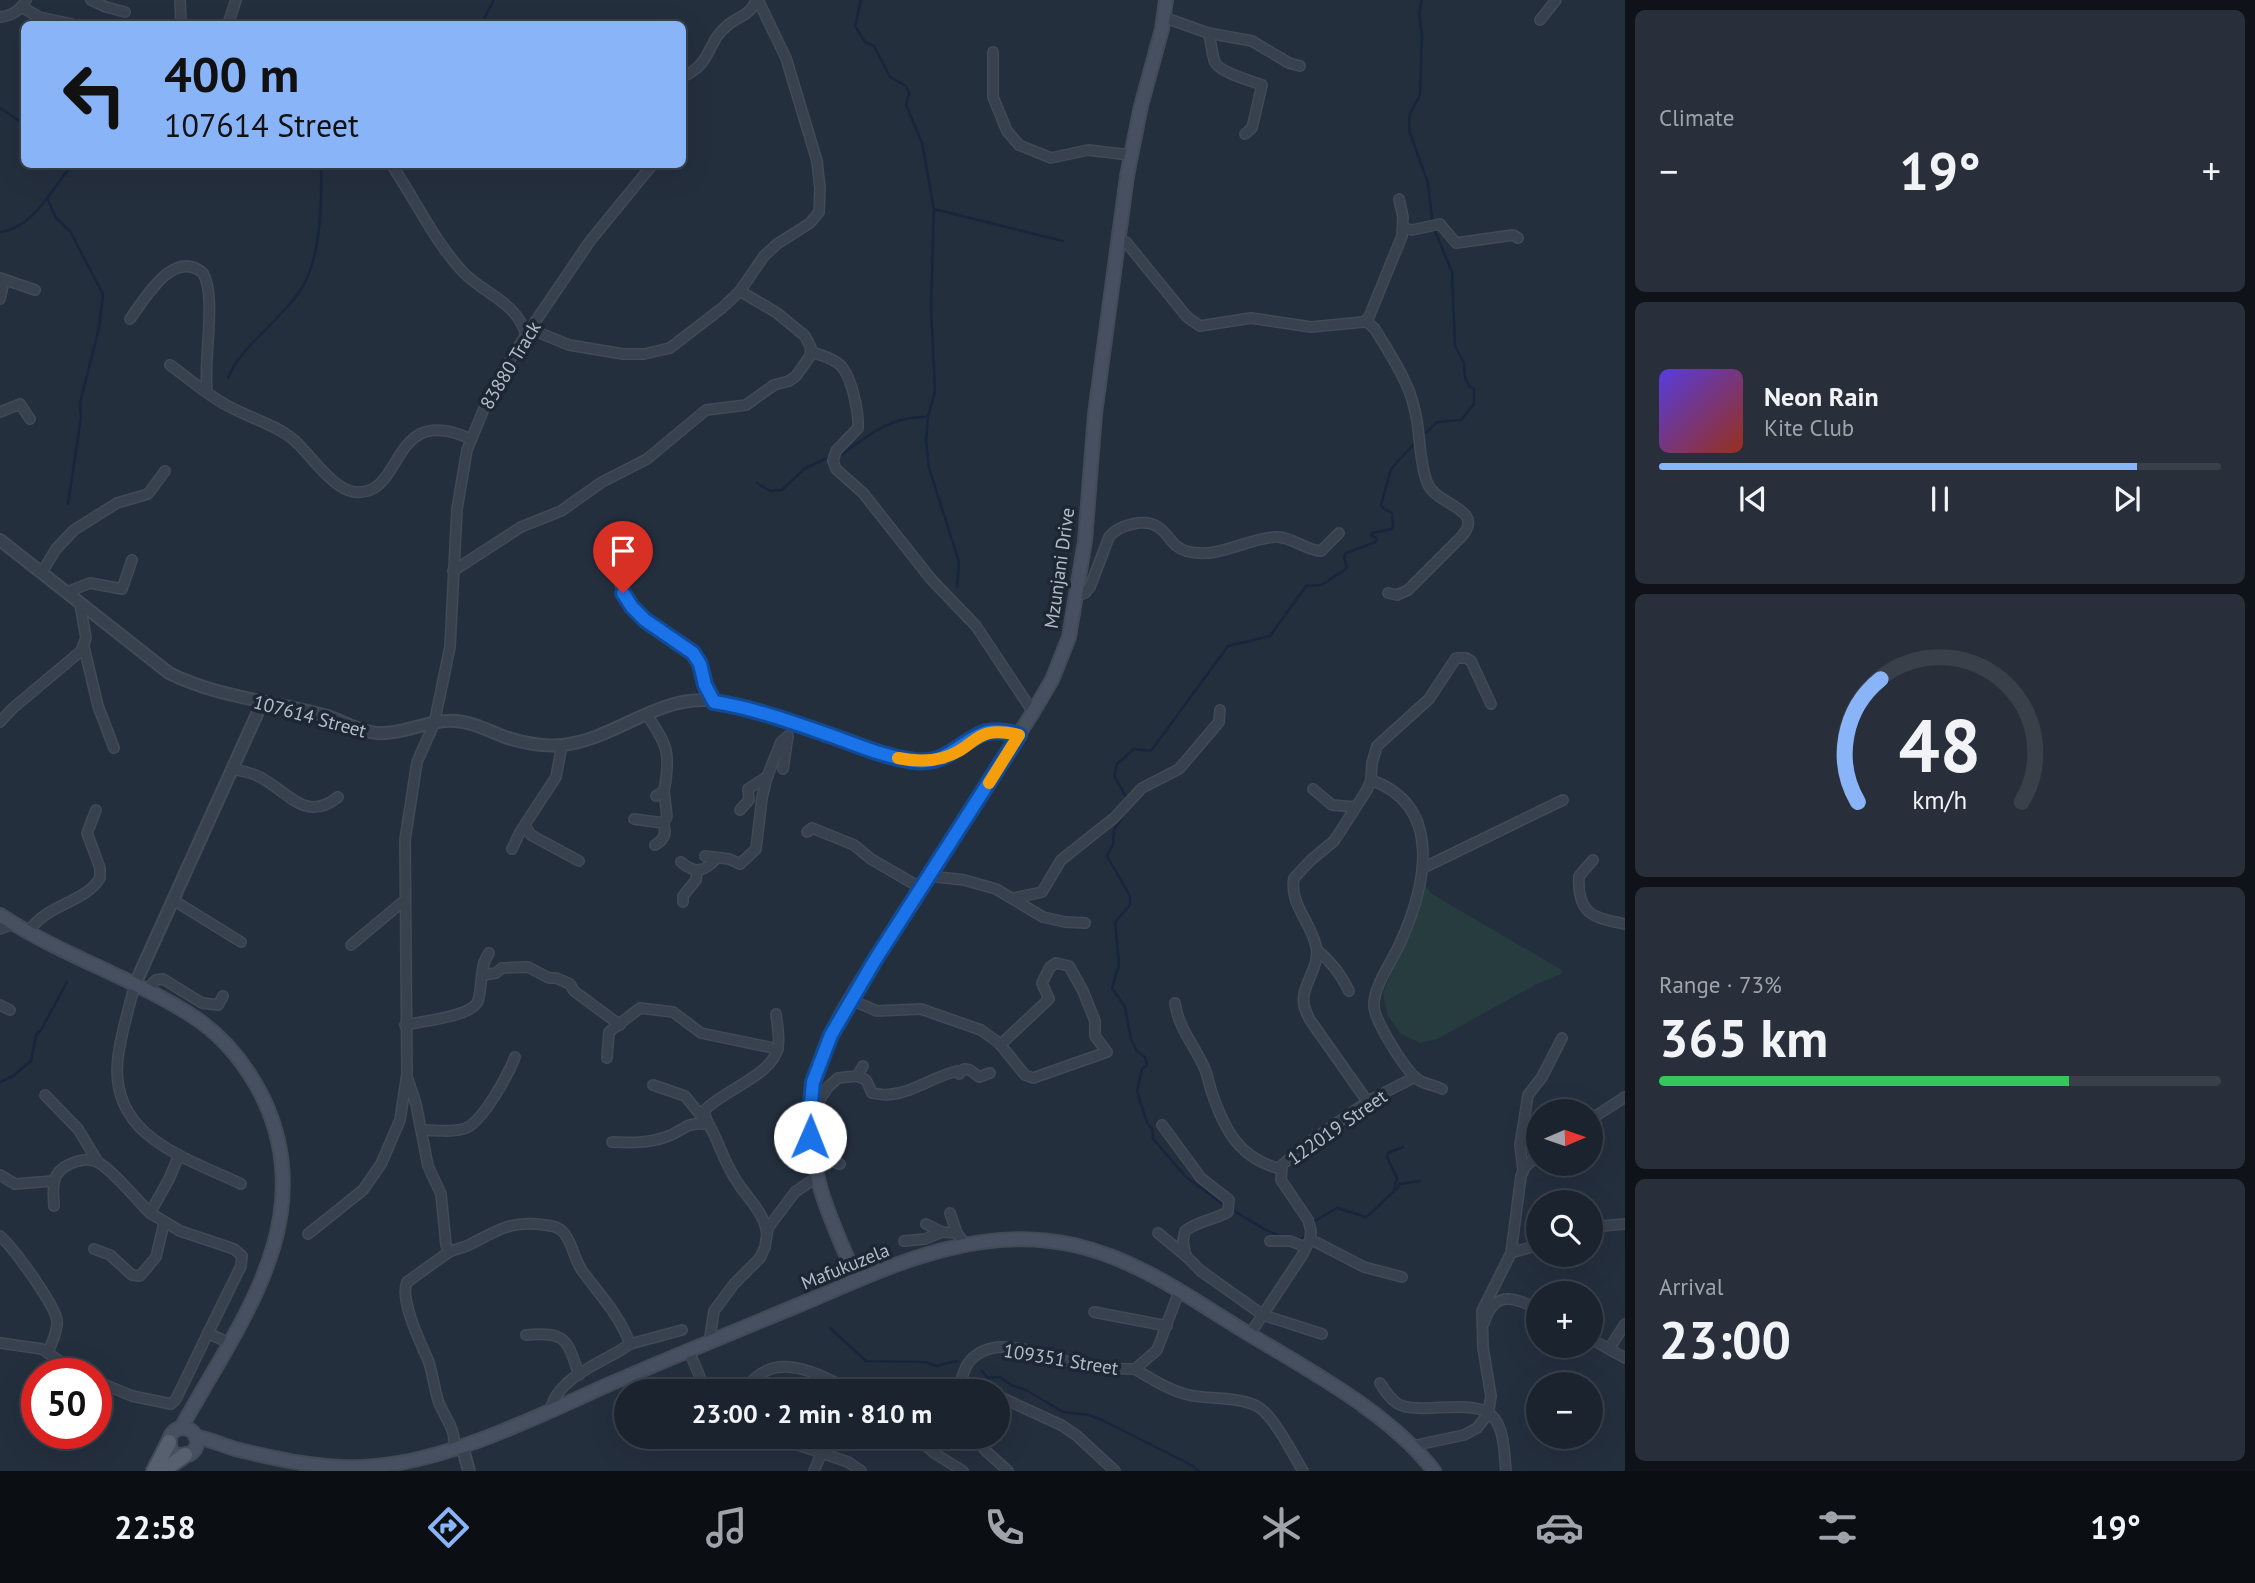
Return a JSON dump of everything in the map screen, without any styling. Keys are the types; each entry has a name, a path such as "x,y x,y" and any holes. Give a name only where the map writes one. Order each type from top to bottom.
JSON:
{"main road":[{"name":"Mzunjani Drive","path":"857,1280 817,1177 811,1145 813,1082 831,1035 851,1000 1033,712 1052,680 1069,637 1085,541 1095,414 1130,155 1162,29 1166,0"},
{"path":"0,915 65,951 141,987 196,1019 241,1060 260,1093 277,1134 284,1185 281,1222 269,1263 196,1411 190,1432 196,1446 163,1471"},
{"name":"Mafukuzela","path":"230,1448 315,1465 376,1466 412,1461 458,1447 550,1410 960,1238 1031,1239 1076,1245 1107,1255 1180,1289 1371,1412 1412,1446 1434,1471"},
{"path":"154,1471 172,1433 190,1432 230,1448"},
{"path":"169,1442 175,1453 230,1448"}],"street":[{"path":"91,0 125,12"},
{"path":"180,0 181,21"},
{"path":"229,21 236,0"},
{"path":"686,75 700,67 717,35 750,12 757,0"},
{"path":"394,168 452,258 472,281 513,310 528,332 577,347 623,354 644,354 670,348 722,308 740,291 764,256 777,244 810,223 821,208 817,161 786,58 757,0"},
{"path":"1539,20 1556,0"},
{"path":"0,17 13,14 24,3 39,17 58,21"},
{"path":"1163,17 1208,33 1252,41 1289,63 1300,66"},
{"path":"1208,33 1213,46 1214,61 1220,69 1262,85 1252,128 1245,134"},
{"path":"993,52 993,97 1007,131 1019,145 1051,158 1088,150 1130,155"},
{"name":"83880 Track","path":"407,1074 405,839 417,762 435,724 453,630 453,570 457,509 464,461 490,394 528,332 590,241 650,168"},
{"path":"1366,321 1378,298 1404,228 1399,199"},
{"path":"1404,228 1412,230 1440,224 1456,243 1513,235 1518,238"},
{"path":"1118,239 1128,244 1187,317 1200,326 1251,318 1311,327 1366,321 1375,329 1411,398 1426,478 1431,491 1437,498 1465,513 1469,522 1462,536 1408,590 1397,595 1388,593"},
{"path":"130,319 148,294 174,268 191,266 203,273 208,287 209,303 206,391"},
{"path":"0,299 2,279 35,290"},
{"path":"740,291 791,323 805,336 811,352 844,369 855,404 858,428 836,451 833,461 836,469 858,488 940,590 976,626 1033,712"},
{"path":"453,570 522,527 561,511 602,482 647,459 706,410 746,405 774,385 789,381 804,366 811,352"},
{"path":"170,366 229,407 284,433 335,483 352,491 365,491 375,487 402,452 422,432 442,429 471,439"},
{"path":"0,412 20,404 30,419"},
{"path":"42,572 56,549 74,530 117,503 148,494 165,471"},
{"path":"1077,596 1090,587 1113,531 1125,526 1157,526 1176,547 1188,552 1224,551 1279,537 1321,551 1339,533"},
{"name":"107614 Street","path":"0,540 169,673 203,687 329,717 378,733 453,720 526,743 562,745 580,742 660,708 680,703 714,702 745,708 875,754 918,762 942,758 986,733 999,731 1019,735"},
{"path":"610,543 620,584 628,601 645,620 693,653 700,664 705,685 714,702"},
{"path":"67,592 90,583 122,589 132,560"},
{"path":"80,604 85,633 84,647 98,706 114,748"},
{"path":"0,722 84,647"},
{"path":"1349,991 1341,975 1317,950 1297,904 1294,878 1334,841 1371,780 1372,762 1377,746 1429,699 1456,658 1466,657 1471,661 1491,704"},
{"path":"241,1184 179,1155 143,1133 128,1114 121,1098 117,1070 118,1058 141,987 173,900 262,703"},
{"path":"1014,898 1042,892 1061,860 1114,818 1142,788 1179,769 1219,722 1220,710"},
{"path":"647,715 665,742 668,773 660,794 667,817 663,823"},
{"path":"783,769 790,723"},
{"path":"705,856 740,864 756,849 762,797 781,742 788,736"},
{"path":"512,849 556,776 562,745"},
{"path":"233,769 259,776 303,806 326,807 338,797"},
{"path":"740,810 749,800 748,789 768,776"},
{"path":"1371,780 1387,786 1405,801 1421,832 1423,845 1423,868 1402,938 1380,984 1374,1008 1380,1024 1415,1077 1442,1089"},
{"path":"1313,789 1332,806 1354,807"},
{"path":"1423,868 1563,800"},
{"path":"29,931 41,915 88,890 100,878 100,868 87,834 96,810"},
{"path":"634,819 663,823"},
{"path":"655,845 662,841 666,830 663,823"},
{"path":"525,826 531,835 579,861"},
{"path":"807,832 812,828 854,845 871,859 920,888"},
{"path":"681,862 687,867 703,871 718,858"},
{"path":"1593,860 1579,876 1581,900 1594,917 1625,924"},
{"path":"683,902 683,895 696,880 698,871"},
{"path":"929,876 978,884 1014,898 1043,917 1065,922 1085,922"},
{"path":"173,900 241,942"},
{"path":"351,945 405,900"},
{"path":"0,929 13,924"},
{"path":"1317,950 1315,967 1304,997 1304,1007 1326,1044 1365,1098 1370,1100"},
{"path":"405,1025 468,1012 477,1003 483,962 489,953"},
{"path":"851,1000 882,1011 921,1009 989,1034 1024,1076 1032,1078 1107,1052 1095,1036 1095,1021 1069,966 1056,963 1050,967 1042,983 1049,999 1000,1045"},
{"path":"483,975 496,973 502,968 528,967 549,978 570,984 574,990 620,1025"},
{"path":"141,987 163,979 207,1005 219,1005 223,996"},
{"path":"1175,1003 1177,1015 1205,1068 1227,1131 1254,1159 1281,1169"},
{"path":"0,1005 10,1010"},
{"path":"607,1058 609,1032 640,1007 663,1009 686,1021 701,1034 778,1049"},
{"path":"708,1124 704,1111 708,1105 754,1077 775,1057 778,1049 776,1014"},
{"path":"1412,1446 1464,1435 1477,1428 1488,1413 1491,1396 1481,1318 1484,1305 1511,1253 1523,1170 1520,1145 1528,1095 1542,1077 1562,1038"},
{"path":"422,1130 456,1130 472,1125 507,1077 515,1057"},
{"path":"857,1076 863,1066"},
{"path":"810,1114 828,1087 838,1078 857,1076 866,1080 872,1093 887,1097 921,1087 942,1074 957,1071 959,1074 964,1069 979,1077 990,1073"},
{"path":"407,1074 422,1130 428,1166 441,1194 449,1252"},
{"path":"308,1234 363,1190 382,1164 400,1120 407,1074"},
{"name":"122019 Street","path":"1308,1243 1311,1231 1308,1220 1281,1180 1281,1169 1286,1159 1370,1100 1415,1077"},
{"path":"653,1084 685,1096 708,1124 727,1166 757,1207 767,1234"},
{"path":"45,1095 78,1129 98,1162 150,1213 164,1223 234,1250 242,1256 241,1266 176,1399 171,1404 132,1396 112,1388"},
{"path":"1603,1111 1625,1097"},
{"path":"612,1142 640,1143 667,1137 688,1125 708,1124"},
{"path":"1162,1125 1201,1178 1229,1200 1228,1212 1185,1231 1183,1241 1186,1256"},
{"path":"811,1145 820,1145 831,1161 839,1164"},
{"path":"150,1213 179,1155"},
{"path":"54,1206 53,1181 58,1171 74,1162 98,1162"},
{"path":"1523,1170 1526,1167"},
{"path":"0,1175 15,1184 53,1181"},
{"path":"709,1343 714,1311 734,1284 760,1258 772,1222 795,1192 817,1177"},
{"path":"950,1213 960,1238"},
{"path":"94,1249 110,1255 132,1275 140,1276 156,1257 164,1223"},
{"path":"469,1471 440,1404 428,1360 413,1323 404,1289 407,1282 449,1252 471,1244 491,1232 517,1223 558,1228 566,1236 578,1265 615,1313 630,1344"},
{"path":"926,1224 960,1238"},
{"path":"1603,1226 1625,1224"},
{"path":"904,1241 925,1239 942,1232"},
{"path":"1157,1233 1201,1271 1263,1315 1322,1334"},
{"path":"0,1236 16,1253 56,1313 57,1328 48,1353"},
{"path":"1269,1241 1308,1243 1364,1267 1402,1277"},
{"path":"1250,1334 1308,1243"},
{"path":"1511,1253 1526,1249"},
{"name":"109351 Street","path":"962,1379 969,1363 981,1353 1002,1347 1045,1354 1088,1366 1135,1369 1157,1350 1180,1289"},
{"path":"1482,1331 1488,1313 1499,1301 1515,1298 1526,1303"},
{"path":"1094,1312 1167,1325"},
{"path":"1609,1349 1625,1324"},
{"path":"550,1410 558,1391 630,1344 682,1330"},
{"path":"526,1335 549,1333 561,1338 572,1352 579,1375"},
{"path":"208,1334 231,1344"},
{"path":"0,1343 35,1347 55,1358"},
{"path":"1603,1346 1625,1358"},
{"path":"689,1351 701,1379"},
{"path":"752,1379 764,1370 776,1367 808,1371 826,1379"},
{"path":"1135,1369 1191,1396 1249,1402 1259,1407 1304,1471"},
{"path":"1380,1383 1393,1401 1407,1407 1476,1409 1493,1416 1500,1429 1506,1471"},
{"path":"1010,1402 1069,1430 1115,1471"},
{"path":"813,1449 848,1462 861,1471"},
{"path":"930,1449 963,1471"},
{"path":"985,1449 1006,1471"},
{"path":"814,1471 822,1452"}],"green space":[{"path":"1423,883 1432,894 1563,973 1535,985 1437,1039 1420,1043 1400,1033 1388,1016 1383,993 1409,929"}],"waterway":[{"path":"483,21 494,0"},
{"path":"861,0 855,26 865,42 874,46 890,77 906,86 909,93 906,105 922,143 934,209 931,307 935,391 928,417 926,441 929,468 959,562 957,587"},
{"path":"1422,0 1419,13 1422,36 1420,95 1410,114 1409,124 1428,183 1432,219"},
{"path":"0,108 21,122"},
{"path":"0,232 12,229 33,215 70,168"},
{"path":"228,378 243,354 294,299 309,273 319,227 321,168"},
{"path":"47,198 56,218 70,231 103,294 99,328 80,403 81,417 68,504"},
{"path":"934,209 1063,241"},
{"path":"1426,433 1437,422 1461,420 1474,404 1474,389 1469,386 1465,377 1464,363 1455,346 1452,272 1434,229"},
{"path":"838,457 890,424 914,417 928,417"},
{"path":"1128,800 1114,776 1117,764 1134,749 1151,751 1228,646 1270,636 1306,586 1322,585 1347,568 1344,557 1346,553 1376,542 1377,538 1371,536 1372,533 1393,527 1392,513 1381,505 1391,469 1414,444"},
{"path":"757,483 770,491 782,490 804,469 825,459"},
{"path":"1127,810 1114,830 1113,845 1107,856 1130,896 1130,905 1115,922 1119,965 1112,988 1125,1007 1131,1039 1137,1051 1145,1057 1147,1065 1142,1069 1137,1091 1147,1123 1152,1129 1153,1139 1186,1177 1227,1207"},
{"path":"0,1082 13,1076 31,1061 36,1035 67,982"},
{"path":"1394,1190 1397,1178 1387,1157 1388,1153 1403,1147"},
{"path":"1313,1222 1337,1208 1366,1217 1398,1188 1399,1184 1420,1181"},
{"path":"1232,1210 1265,1230 1286,1237"},
{"path":"1293,1238 1301,1239 1306,1236"},
{"path":"830,1328 866,1361 926,1362 936,1366 957,1361"},
{"path":"982,1371 988,1378 1000,1377 1063,1412 1089,1415 1104,1421 1199,1471"}],"slow traffic":[{"path":"898,758 918,762 942,758 986,733 999,731 1019,735 989,783"}],"route":[{"path":"623,593 645,620 696,656 705,685 714,702 745,708 875,754 918,762 952,754 986,733 999,731 1019,735 875,960 831,1035 813,1082 810,1137"}]}
